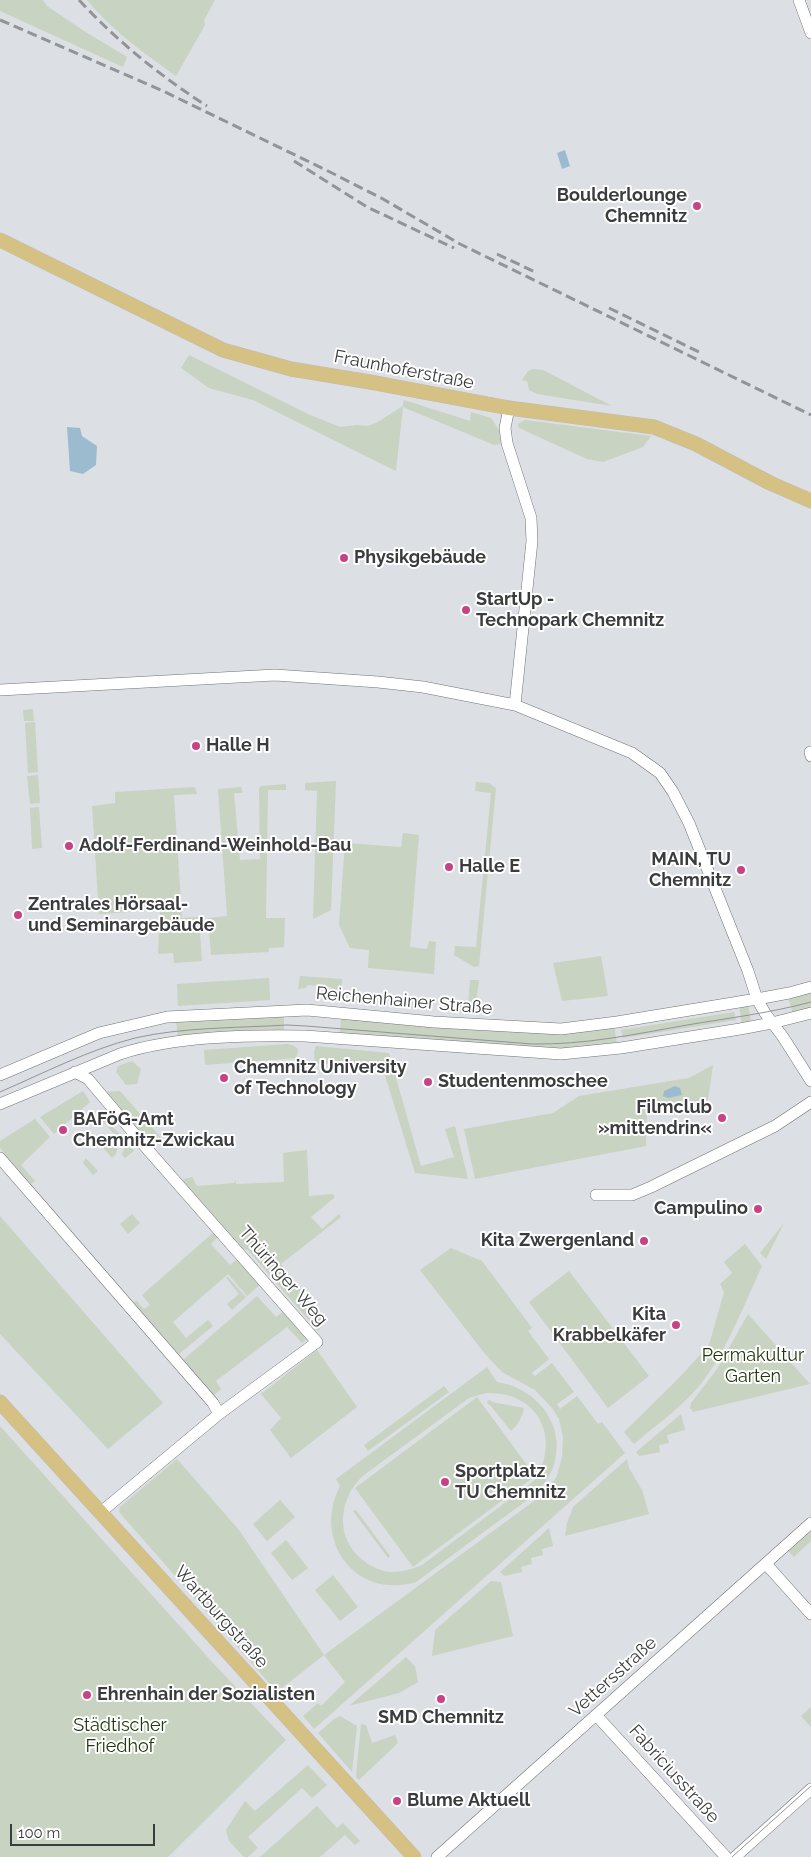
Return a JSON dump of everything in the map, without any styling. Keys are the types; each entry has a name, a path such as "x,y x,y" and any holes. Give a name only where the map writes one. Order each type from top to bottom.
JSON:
{"main road":[{"name":"Fraunhoferstraße","path":"0,240 223,350 291,369 509,408 654,428 696,444 770,483 811,501"},
{"name":"Wartburgstraße","path":"0,1402 414,1857"}],"street":[{"path":"800,0 811,30"},
{"path":"509,408 506,428 507,443 531,518 532,530 527,600 515,705"},
{"path":"0,690 275,675 413,686 515,705 632,753 660,773 673,792 688,823 748,971 757,999 811,1081"},
{"name":"Reichenhainer Straße","path":"0,1075 99,1033 167,1017 291,1010 434,1022 561,1029 617,1022 757,999 811,987"},
{"path":"0,1104 137,1048 199,1040 305,1036 562,1054 622,1048 772,1023 811,1012"},
{"name":"Thüringer Weg","path":"75,1072 88,1079 317,1342 219,1414"},
{"path":"596,1196 632,1195 651,1187 775,1126 811,1102"},
{"path":"0,1158 214,1403 219,1414 101,1512"},
{"name":"Vettersstraße","path":"437,1857 811,1523"},
{"path":"766,1564 811,1614"},
{"name":"Fabriciusstraße","path":"596,1715 726,1857"},
{"path":"735,1857 811,1789"}],"green space":[{"path":"0,0 43,0 47,6 127,57 123,67 0,11"},
{"path":"87,0 215,0 204,20 205,25 176,76 118,32"},
{"path":"189,355 308,414 340,427 367,426 376,423 403,406 404,400 470,421 471,412 491,418 499,430 501,444 494,445 403,407 396,471 253,400 209,388 181,368"},
{"path":"533,369 543,370 612,406 537,394 529,390 527,381 522,380 528,371"},
{"path":"525,420 651,436 643,447 603,462 587,459 519,428 518,424"},
{"path":"33,709 34,721 24,721 23,710"},
{"path":"35,722 38,772 28,773 25,723"},
{"path":"38,775 40,803 30,804 27,776"},
{"path":"336,781 331,910 313,919 317,791 305,790 305,783"},
{"path":"476,782 489,783 496,788 479,966 474,967 454,955 455,946 476,947 491,793 475,791"},
{"path":"286,784 286,790 268,790 266,918 285,918 284,947 269,948 269,952 211,955 208,918 227,916 218,789 241,787 243,793 234,793 240,860 260,859 259,788 261,786"},
{"path":"195,787 197,794 174,795 182,918 199,917 202,961 174,963 173,953 158,954 160,910 99,914 92,806 115,803 115,792"},
{"path":"39,807 42,848 32,849 30,808"},
{"path":"403,833 419,835 410,947 427,949 429,941 436,942 434,974 368,968 369,950 350,948 339,925 345,843 401,847"},
{"path":"601,956 608,996 562,1001 553,963"},
{"path":"300,976 342,979 341,994 331,993 331,987 307,985 306,988 298,989"},
{"path":"269,978 270,1000 178,1006 177,984"},
{"path":"470,980 479,980 475,1011 472,1014 454,1012 455,1004 468,1005"},
{"path":"811,991 811,1009 793,1014 788,997"},
{"path":"404,998 431,1000 430,1010 403,1007"},
{"path":"739,1005 748,1005 751,1022 742,1025"},
{"path":"734,1012 736,1020 623,1038 621,1030"},
{"path":"284,1014 284,1031 178,1038 176,1020"},
{"path":"341,1017 614,1025 617,1045 568,1050 340,1034"},
{"path":"288,1044 298,1049 297,1058 205,1065 204,1050"},
{"path":"316,1046 389,1053 421,1166 454,1157 445,1129 455,1126 468,1179 415,1173 381,1062 315,1064 314,1051"},
{"path":"132,1061 141,1069 137,1084 126,1085 116,1072 118,1066"},
{"path":"713,1065 708,1100 647,1105 646,1146 475,1179 464,1129 553,1113 579,1096 689,1078"},
{"path":"83,1091 90,1102 54,1134 40,1117"},
{"path":"120,1091 163,1140 146,1141 104,1092"},
{"path":"105,1116 109,1120 107,1121 121,1135 116,1154 112,1158 101,1145 114,1134 101,1119"},
{"path":"35,1119 50,1137 21,1165 35,1181 31,1184 0,1148 0,1141"},
{"path":"126,1141 134,1151 125,1158 122,1155"},
{"path":"307,1150 309,1196 333,1194 335,1197 311,1217 322,1229 339,1214 341,1217 281,1264 325,1323 318,1331 248,1250 243,1249 183,1182 184,1179 192,1177 197,1186 234,1183 236,1180 236,1184 284,1182 283,1153"},
{"path":"86,1158 98,1171 93,1175 83,1163"},
{"path":"132,1214 140,1223 128,1234 120,1224"},
{"path":"0,1216 163,1403 108,1449 0,1334"},
{"path":"784,1223 766,1259 760,1253"},
{"path":"215,1231 219,1236 211,1244 230,1265 240,1257 262,1283 247,1296 228,1274 173,1322 186,1338 208,1320 213,1326 179,1354 134,1303 136,1300 144,1309 150,1305 142,1295"},
{"path":"745,1244 762,1266 718,1359 693,1393 634,1444 624,1432 678,1379 709,1345 724,1292 720,1284 732,1273 724,1262"},
{"path":"451,1248 482,1261 532,1328 528,1331 549,1359 532,1373 535,1376 552,1363 574,1392 557,1404 560,1409 577,1396 598,1424 602,1422 625,1453 314,1729 303,1716 318,1703 321,1706 345,1682 324,1655 545,1493 557,1476 562,1457 563,1437 559,1419 552,1408 535,1390 502,1372 485,1354 420,1270"},
{"path":"569,1271 649,1376 608,1408 529,1302"},
{"path":"228,1277 246,1297 232,1310 227,1304 239,1294 226,1278"},
{"path":"257,1296 276,1317 284,1311 309,1338 302,1343 287,1327 216,1381 221,1389 214,1395 183,1360"},
{"name":"Permakultur Garten","path":"748,1314 810,1384 693,1412 690,1408 691,1403 717,1369"},
{"path":"317,1350 357,1407 291,1458 270,1430 281,1418 261,1394"},
{"path":"487,1367 497,1382 525,1392 537,1401 553,1425 556,1439 556,1454 552,1470 534,1495 416,1582 394,1585 374,1582 358,1574 345,1561 336,1545 331,1526 333,1506 340,1486 336,1479","holes":["486,1393 504,1394 520,1400 532,1409 540,1420 545,1434 546,1449 542,1465 534,1481 422,1565 404,1571 388,1572 377,1569 364,1561 354,1552 344,1530 343,1518 345,1507 355,1484 364,1475 469,1398"]},
{"path":"444,1386 449,1392 368,1451 364,1445"},
{"name":"Sportplatz TU Chemnitz","path":"477,1397 535,1476 413,1567 355,1488"},
{"path":"490,1400 524,1408 519,1421 511,1431 488,1404 487,1401"},
{"path":"681,1414 685,1430 667,1435 669,1443 659,1445 660,1452 639,1456 636,1452"},
{"name":"Städtischer Friedhof","path":"0,1426 213,1663 286,1740 168,1857 0,1857"},
{"path":"177,1459 239,1530 324,1655 277,1692 119,1512 120,1507"},
{"path":"627,1459 629,1468 642,1490 649,1514 565,1536 567,1523 573,1507"},
{"path":"280,1500 295,1517 267,1541 253,1524"},
{"path":"356,1510 390,1556 388,1558 353,1511"},
{"path":"549,1528 553,1546 542,1549 543,1555 531,1558 532,1564 521,1567 522,1572 505,1576 500,1572"},
{"path":"811,1531 811,1541 794,1557 786,1549 791,1549"},
{"path":"286,1540 308,1568 292,1580 271,1553"},
{"path":"333,1575 358,1607 340,1621 315,1590"},
{"path":"491,1581 501,1582 513,1636 432,1656 435,1630"},
{"path":"406,1657 415,1666 418,1682 399,1693 349,1706"},
{"path":"811,1707 811,1727 801,1716"},
{"path":"340,1716 357,1726 352,1772 318,1733"},
{"path":"361,1724 366,1725 372,1743 395,1735 398,1743 359,1780 356,1777"},
{"path":"308,1765 327,1785 312,1798 302,1788 248,1837 258,1848 248,1857 244,1857 229,1841 226,1830 245,1801 255,1811"},
{"path":"317,1806 337,1828 343,1823 360,1841 355,1845 345,1835 320,1857 260,1857"}],"water":[{"path":"565,150 570,166 562,169 557,153"},
{"path":"67,427 80,428 82,436 97,446 96,465 83,474 70,471"},
{"path":"675,1086 680,1088 682,1095 668,1098 663,1096 664,1091"}],"tram line":[{"path":"0,1092 100,1049 153,1034 211,1028 287,1025 552,1044 630,1035 765,1012 811,1002"},
{"path":"732,1857 811,1786"}],"railway":[{"path":"79,0 108,30 140,57 173,83 207,106"},
{"path":"0,20 161,90 328,171 383,199 460,244 811,415"},
{"path":"294,161 367,207 454,248"},
{"path":"497,254 537,273"},
{"path":"609,308 699,352"}],"place":[{"name":"Boulderlounge Chemnitz","path":"697,206"},
{"name":"Physikgebäude","path":"344,558"},
{"name":"StartUp - Technopark Chemnitz","path":"466,610"},
{"name":"Halle H","path":"196,746"},
{"name":"Adolf-Ferdinand-Weinhold-Bau","path":"69,846"},
{"name":"Halle E","path":"449,867"},
{"name":"MAIN, TU Chemnitz","path":"741,870"},
{"name":"Zentrales Hörsaal- und Seminargebäude","path":"18,915"},
{"name":"Chemnitz University of Technology","path":"224,1078"},
{"name":"Studentenmoschee","path":"428,1082"},
{"name":"Filmclub »mittendrin«","path":"722,1118"},
{"name":"BAFöG-Amt Chemnitz-Zwickau","path":"63,1130"},
{"name":"Campulino","path":"758,1209"},
{"name":"Kita Zwergenland","path":"644,1241"},
{"name":"Kita Krabbelkäfer","path":"676,1325"},
{"name":"Sportplatz TU Chemnitz","path":"445,1482"},
{"name":"Ehrenhain der Sozialisten","path":"87,1695"},
{"name":"SMD Chemnitz","path":"441,1699"},
{"name":"Blume Aktuell","path":"397,1801"}]}
